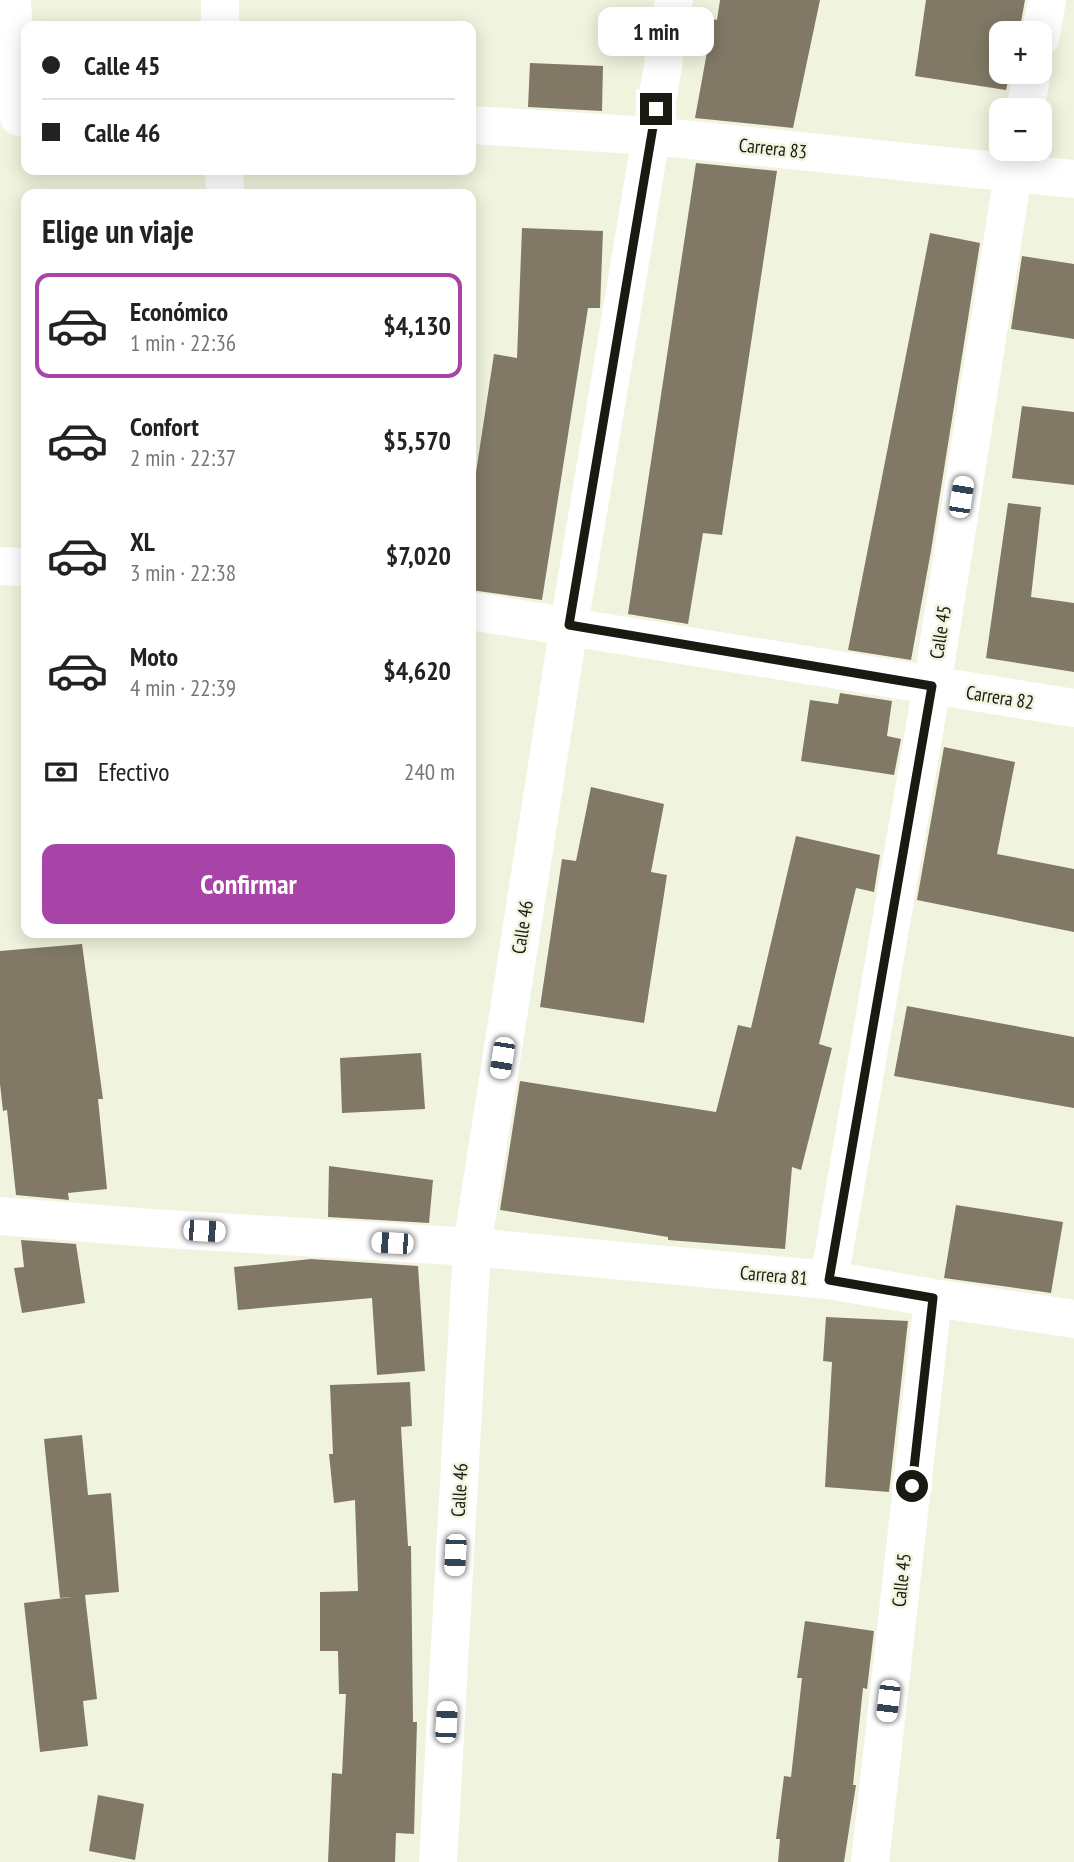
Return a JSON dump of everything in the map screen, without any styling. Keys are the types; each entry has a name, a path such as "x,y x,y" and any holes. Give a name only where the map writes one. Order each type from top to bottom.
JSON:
{"street":[{"path":"12,0 15,117"},
{"path":"220,0 220,21"},
{"name":"Calle 46","path":"438,1862 472,1247 569,625 674,0"},
{"path":"1043,21 1047,0"},
{"name":"Carrera 83","path":"476,125 989,159"},
{"name":"Carrera 83","path":"1014,161 1074,179"},
{"name":"Calle 45","path":"829,1280 932,686 1014,161"},
{"path":"0,566 21,567"},
{"name":"Carrera 82","path":"476,612 1074,708"},
{"name":"Carrera 81","path":"0,1216 150,1228 472,1247 829,1280 1074,1319"},
{"name":"Calle 45","path":"870,1862 933,1298"}],"building":[{"path":"720,0 820,0 793,128 695,118 713,19 717,20"},
{"path":"926,0 1025,0 1021,21 989,21 989,84 1007,84 1006,90 915,76"},
{"path":"530,63 603,66 602,111 528,107"},
{"path":"696,163 777,171 722,535 703,533 688,624 628,614"},
{"path":"522,228 603,231 600,308 588,308 542,600 476,591 476,472 494,354 517,358"},
{"path":"930,233 980,243 911,660 848,650"},
{"path":"1022,256 1074,264 1074,339 1011,329"},
{"path":"1022,406 1074,412 1074,485 1012,478"},
{"path":"1008,503 1041,507 1031,597 1074,603 1074,672 986,658"},
{"path":"840,693 892,701 887,736 901,739 894,775 801,761 810,700 838,704"},
{"path":"944,747 1015,762 997,854 1074,869 1074,932 917,900"},
{"path":"591,787 664,804 651,872 667,875 644,1023 540,1007 562,859 576,861"},
{"path":"796,836 880,855 874,892 856,888 819,1044 832,1048 801,1170 792,1167 785,1249 668,1240 668,1237 500,1210 520,1081 716,1112 738,1025 751,1028"},
{"path":"82,944 103,1099 98,1099 107,1189 68,1193 69,1200 16,1195 7,1110 3,1111 0,1084 0,951"},
{"path":"907,1006 1074,1037 1074,1108 894,1076"},
{"path":"421,1053 425,1109 342,1113 340,1058"},
{"path":"329,1166 433,1180 429,1223 328,1217"},
{"path":"956,1205 1063,1222 1051,1293 944,1278"},
{"path":"21,1240 76,1244 85,1303 22,1313 14,1268 24,1267"},
{"path":"311,1259 418,1266 425,1371 377,1375 372,1298 238,1310 234,1267"},
{"path":"826,1317 908,1321 889,1492 825,1487 832,1362 823,1361"},
{"path":"410,1382 412,1426 401,1427 408,1546 411,1546 413,1722 417,1722 414,1834 396,1833 395,1862 328,1862 332,1773 342,1774 346,1694 339,1694 338,1651 320,1651 320,1592 358,1591 355,1500 334,1503 329,1454 333,1454 330,1385"},
{"path":"82,1435 88,1495 111,1493 119,1592 85,1595 97,1699 83,1701 88,1746 40,1752 24,1603 72,1597 60,1598 44,1439"},
{"path":"805,1621 874,1631 867,1689 863,1688 853,1785 856,1785 844,1862 778,1862 780,1839 776,1839 784,1776 791,1777 802,1678 797,1678"},
{"path":"98,1795 144,1804 135,1860 89,1851"}],"route":[{"path":"656,109 569,625 932,686 829,1280 933,1298 912,1486"}]}
